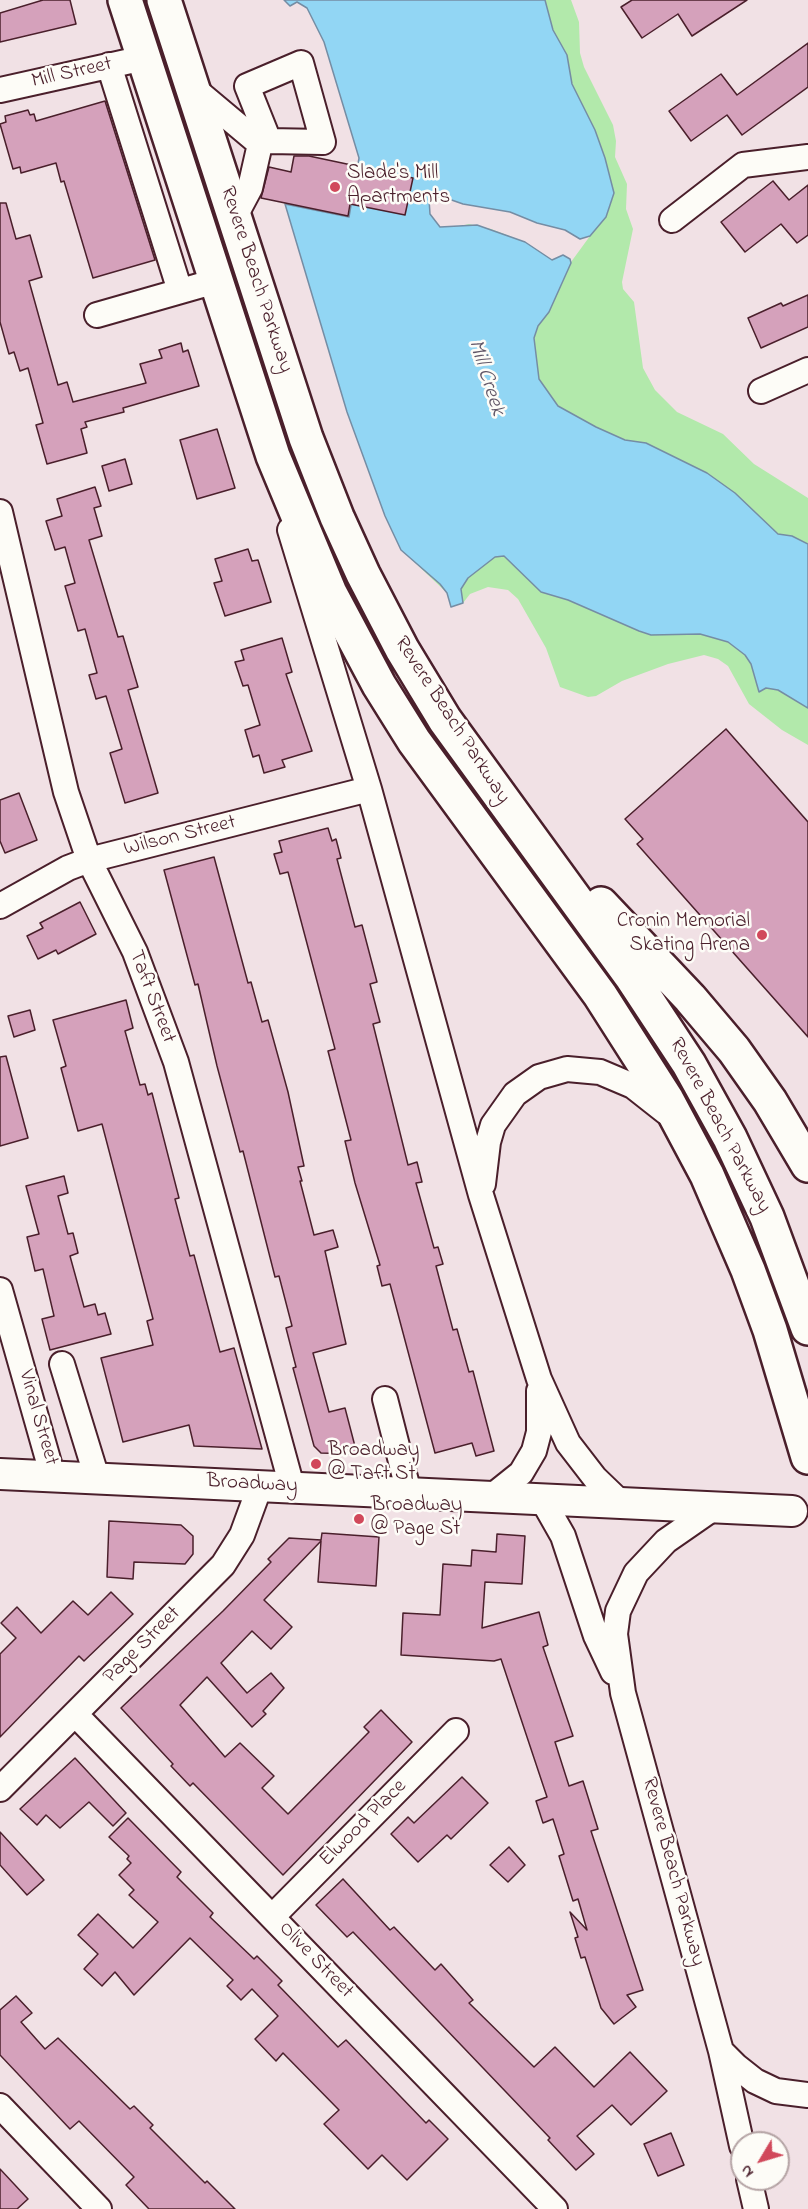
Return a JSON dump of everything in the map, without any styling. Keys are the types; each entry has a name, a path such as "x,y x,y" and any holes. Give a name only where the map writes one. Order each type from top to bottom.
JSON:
{"highway":[{"name":"Revere Beach Parkway","path":"124,0 260,417 317,566 379,685 439,777 612,1011 688,1138 725,1213 756,1290 805,1447"},
{"name":"Revere Beach Parkway","path":"164,0 313,457 354,556 381,611 428,694 505,805 644,993 700,1082 767,1217 808,1329"},
{"path":"505,805 703,1013 759,1085 808,1165"}],"main road":[{"name":"Broadway","path":"0,1474 792,1511"}],"street":[{"name":"Mill Street","path":"0,90 144,58"},
{"path":"109,65 180,291"},
{"path":"192,87 264,142 250,188 234,218"},
{"path":"672,220 743,165 808,157"},
{"path":"98,315 216,281"},
{"path":"762,391 808,370"},
{"name":"Revere Beach Parkway","path":"260,417 295,550 369,789 481,1195 539,1379 562,1434 595,1478 621,1503"},
{"name":"Taft Street","path":"0,512 66,792 89,860 135,952 176,1062 292,1487"},
{"name":"Wilson Street","path":"0,906 68,868 89,860 369,789"},
{"name":"Revere Beach Parkway","path":"481,1195 489,1134 502,1109 522,1088 539,1077 557,1071 590,1069 633,1086 660,1106 688,1138"},
{"name":"Vinal Street","path":"0,1290 53,1477"},
{"path":"62,1364 97,1479"},
{"name":"Revere Beach Parkway","path":"491,1497 517,1477 534,1451 539,1432 539,1379"},
{"path":"385,1399 409,1492"},
{"name":"Page Street","path":"0,1789 223,1564 242,1535 260,1486"},
{"name":"Revere Beach Parkway","path":"542,1499 563,1536 596,1636 623,1693"},
{"name":"Revere Beach Parkway","path":"715,1507 658,1549 636,1573 618,1611 615,1634 623,1693 722,2050 739,2131"},
{"name":"Olive Street","path":"75,1714 555,2209"},
{"name":"Elwood Place","path":"272,1917 456,1731"},
{"name":"Revere Beach Parkway","path":"722,2050 736,2066 755,2081 776,2091 808,2095"},
{"path":"0,2106 99,2209"},
{"path":"752,2191 756,2209"}],"green space":[{"path":"373,0 571,0 579,22 580,53 584,67 613,125 616,141 615,157 627,184 626,209 633,229 622,282 623,289 634,302 643,368 655,390 677,412 723,434 754,464 808,498 808,583 579,458 424,238 429,199 430,214 440,227 469,224 491,229 525,242 552,260 563,255 571,262 590,236"},
{"path":"379,489 808,643 808,745 782,730 749,704 728,666 718,659 704,655 668,664 622,681 596,696 588,697 560,687 546,648 518,599 508,590 488,587 470,594 463,603 451,607 447,593 409,557 409,549 393,532 385,516"}],"water":[{"name":"Mill Creek","path":"284,0 545,0 553,30 567,55 572,84 595,130 605,158 614,193 606,217 590,236 580,239 565,230 537,223 510,212 463,204 443,197 429,199 430,214 440,227 477,225 525,242 552,260 563,255 570,259 571,263 549,312 538,326 534,338 539,379 558,406 596,427 625,440 646,443 707,473 735,493 778,534 792,536 808,544 808,708 778,690 766,688 759,692 751,664 745,655 728,642 700,634 651,635 639,631 568,600 541,592 504,556 495,557 468,578 461,589 463,603 451,607 447,593 440,584 401,550 385,516 347,412 285,204 349,217 359,158 324,42 307,8 297,2 290,6"}],"building":[{"path":"43,0 70,0 76,24 0,42 0,13"},
{"path":"632,0 747,0 692,36 678,14 642,38 621,7"},
{"path":"808,43 808,87 742,135 727,115 691,141 669,111 721,74 737,95"},
{"path":"105,101 155,260 93,278 64,181 61,182 56,163 21,173 20,167 13,169 0,124 6,122 5,116 28,110 30,115 34,114 36,121"},
{"name":"Slade's Mill Apartments","path":"294,156 309,156 413,178 405,215 350,204 348,216 261,198 269,167 291,172"},
{"path":"773,181 789,200 808,185 808,235 797,243 781,224 745,252 721,222"},
{"path":"0,203 6,203 16,239 30,235 42,277 29,281 58,385 67,382 73,402 146,383 140,364 162,358 159,350 181,343 183,352 188,350 199,386 123,408 124,412 85,422 87,427 81,429 87,453 47,464 36,425 43,423 28,368 20,371 14,352 9,354 0,322"},
{"path":"808,295 808,327 761,348 748,318 781,303 783,306"},
{"path":"217,429 235,488 197,499 180,440"},
{"path":"125,459 132,484 109,491 102,466"},
{"path":"95,487 101,506 94,508 102,536 89,540 118,637 123,636 138,687 128,690 158,793 125,803 110,753 122,749 106,696 96,699 89,675 97,673 85,629 78,631 65,586 75,583 65,547 55,550 46,521 62,516 57,499"},
{"path":"248,549 252,561 258,560 271,602 225,616 214,583 222,581 215,559"},
{"path":"282,638 292,672 286,674 312,751 282,760 285,767 264,773 259,755 253,757 245,730 260,725 248,685 243,686 235,662 244,660 241,650"},
{"name":"Cronin Memorial Skating Arena","path":"726,729 808,822 808,1037 637,844 643,839 625,819"},
{"path":"19,793 37,840 5,853 0,841 0,800"},
{"path":"328,828 332,841 336,839 341,858 337,859 355,927 362,925 377,982 370,984 380,1022 373,1024 408,1165 417,1162 422,1182 416,1183 434,1248 438,1247 443,1264 436,1266 453,1330 457,1329 469,1372 473,1371 494,1451 476,1456 472,1443 435,1453 390,1284 382,1286 377,1266 380,1265 355,1183 345,1141 351,1140 328,1051 335,1049 288,872 280,874 274,854 282,852 279,841"},
{"path":"214,857 248,983 251,982 262,1022 268,1020 288,1092 304,1166 298,1167 302,1181 300,1181 314,1235 333,1230 338,1247 325,1251 346,1344 313,1353 329,1412 345,1408 357,1454 321,1453 314,1446 293,1368 296,1367 286,1328 292,1326 279,1276 275,1277 243,1151 240,1152 217,1066 198,984 195,985 164,870"},
{"path":"80,902 96,934 58,954 56,950 38,959 27,936 43,928 40,923"},
{"path":"126,1000 133,1028 125,1031 140,1085 145,1084 148,1095 152,1093 179,1198 175,1199 190,1256 194,1255 220,1352 234,1348 262,1449 194,1446 189,1425 123,1442 101,1358 153,1345 147,1321 153,1319 102,1124 78,1131 61,1068 66,1066 53,1020"},
{"path":"30,1010 35,1030 14,1037 8,1016"},
{"path":"6,1056 28,1138 0,1146 0,1057"},
{"path":"64,1176 68,1193 58,1196 68,1234 73,1233 78,1253 70,1256 84,1307 95,1304 98,1315 105,1313 111,1334 50,1350 42,1319 54,1316 43,1269 35,1271 27,1237 39,1234 26,1186"},
{"path":"109,1521 181,1525 193,1536 193,1554 185,1564 134,1562 133,1579 107,1577"},
{"path":"322,1533 379,1537 376,1586 318,1582 321,1541 264,1600 292,1627 271,1649 252,1631 221,1663 247,1693 271,1673 284,1688 263,1711 266,1714 252,1727 207,1677 180,1705 225,1757 240,1743 274,1776 262,1788 288,1814 369,1732 364,1727 381,1710 412,1742 283,1875 193,1783 190,1786 171,1766 173,1764 121,1708 223,1611 271,1562 268,1559 289,1538 321,1540"},
{"path":"497,1534 525,1536 522,1584 485,1582 482,1628 539,1612 548,1645 543,1647 573,1736 555,1742 569,1786 583,1781 598,1829 591,1831 643,1990 627,1995 636,2007 614,2024 601,2008 585,1957 581,1958 575,1938 578,1937 570,1912 587,1930 578,1899 573,1901 559,1856 564,1854 553,1819 543,1823 536,1801 547,1797 501,1659 494,1661 401,1655 403,1613 440,1615 443,1564 471,1566 472,1550 496,1552"},
{"path":"111,1592 133,1614 84,1661 79,1656 0,1737 0,1654 16,1638 1,1623 17,1607 41,1633 73,1601 88,1615"},
{"path":"75,1758 126,1813 113,1826 89,1802 60,1828 46,1815 37,1825 20,1809"},
{"path":"462,1777 488,1803 451,1839 447,1835 418,1862 391,1834 408,1817 414,1823"},
{"path":"128,1818 181,1872 177,1877 213,1913 210,1917 254,1959 257,1956 282,1981 278,1985 338,2047 346,2040 426,2123 429,2120 448,2139 407,2180 382,2155 368,2169 324,2124 339,2110 283,2053 276,2061 255,2039 278,2016 252,1989 241,2000 227,1986 233,1980 190,1938 134,1995 115,1972 102,1986 84,1969 98,1954 78,1935 98,1914 133,1948 158,1922 129,1895 134,1890 119,1875 131,1863 127,1859 129,1856 109,1837"},
{"path":"0,1832 44,1880 27,1895 0,1865"},
{"path":"509,1847 525,1865 508,1882 490,1865"},
{"path":"343,1879 390,1930 394,1927 435,1970 441,1964 473,2000 469,2003 534,2067 555,2047 594,2087 630,2052 667,2091 631,2125 612,2105 577,2136 594,2154 576,2170 548,2140 550,2138 353,1932 347,1937 316,1905"},
{"path":"16,1996 32,2013 21,2022 45,2049 58,2038 130,2109 134,2106 153,2125 150,2128 205,2183 207,2181 235,2209 149,2209 126,2185 134,2177 79,2121 70,2129 0,2055 0,2010"},
{"path":"671,2133 684,2165 658,2176 644,2144"},
{"path":"0,2169 28,2199 17,2209 0,2209"}],"place":[{"name":"Slade's Mill Apartments","path":"335,187"},
{"name":"Cronin Memorial Skating Arena","path":"762,935"},
{"name":"Broadway @ Taft St","path":"316,1464"},
{"name":"Broadway @ Page St","path":"359,1519"}]}
